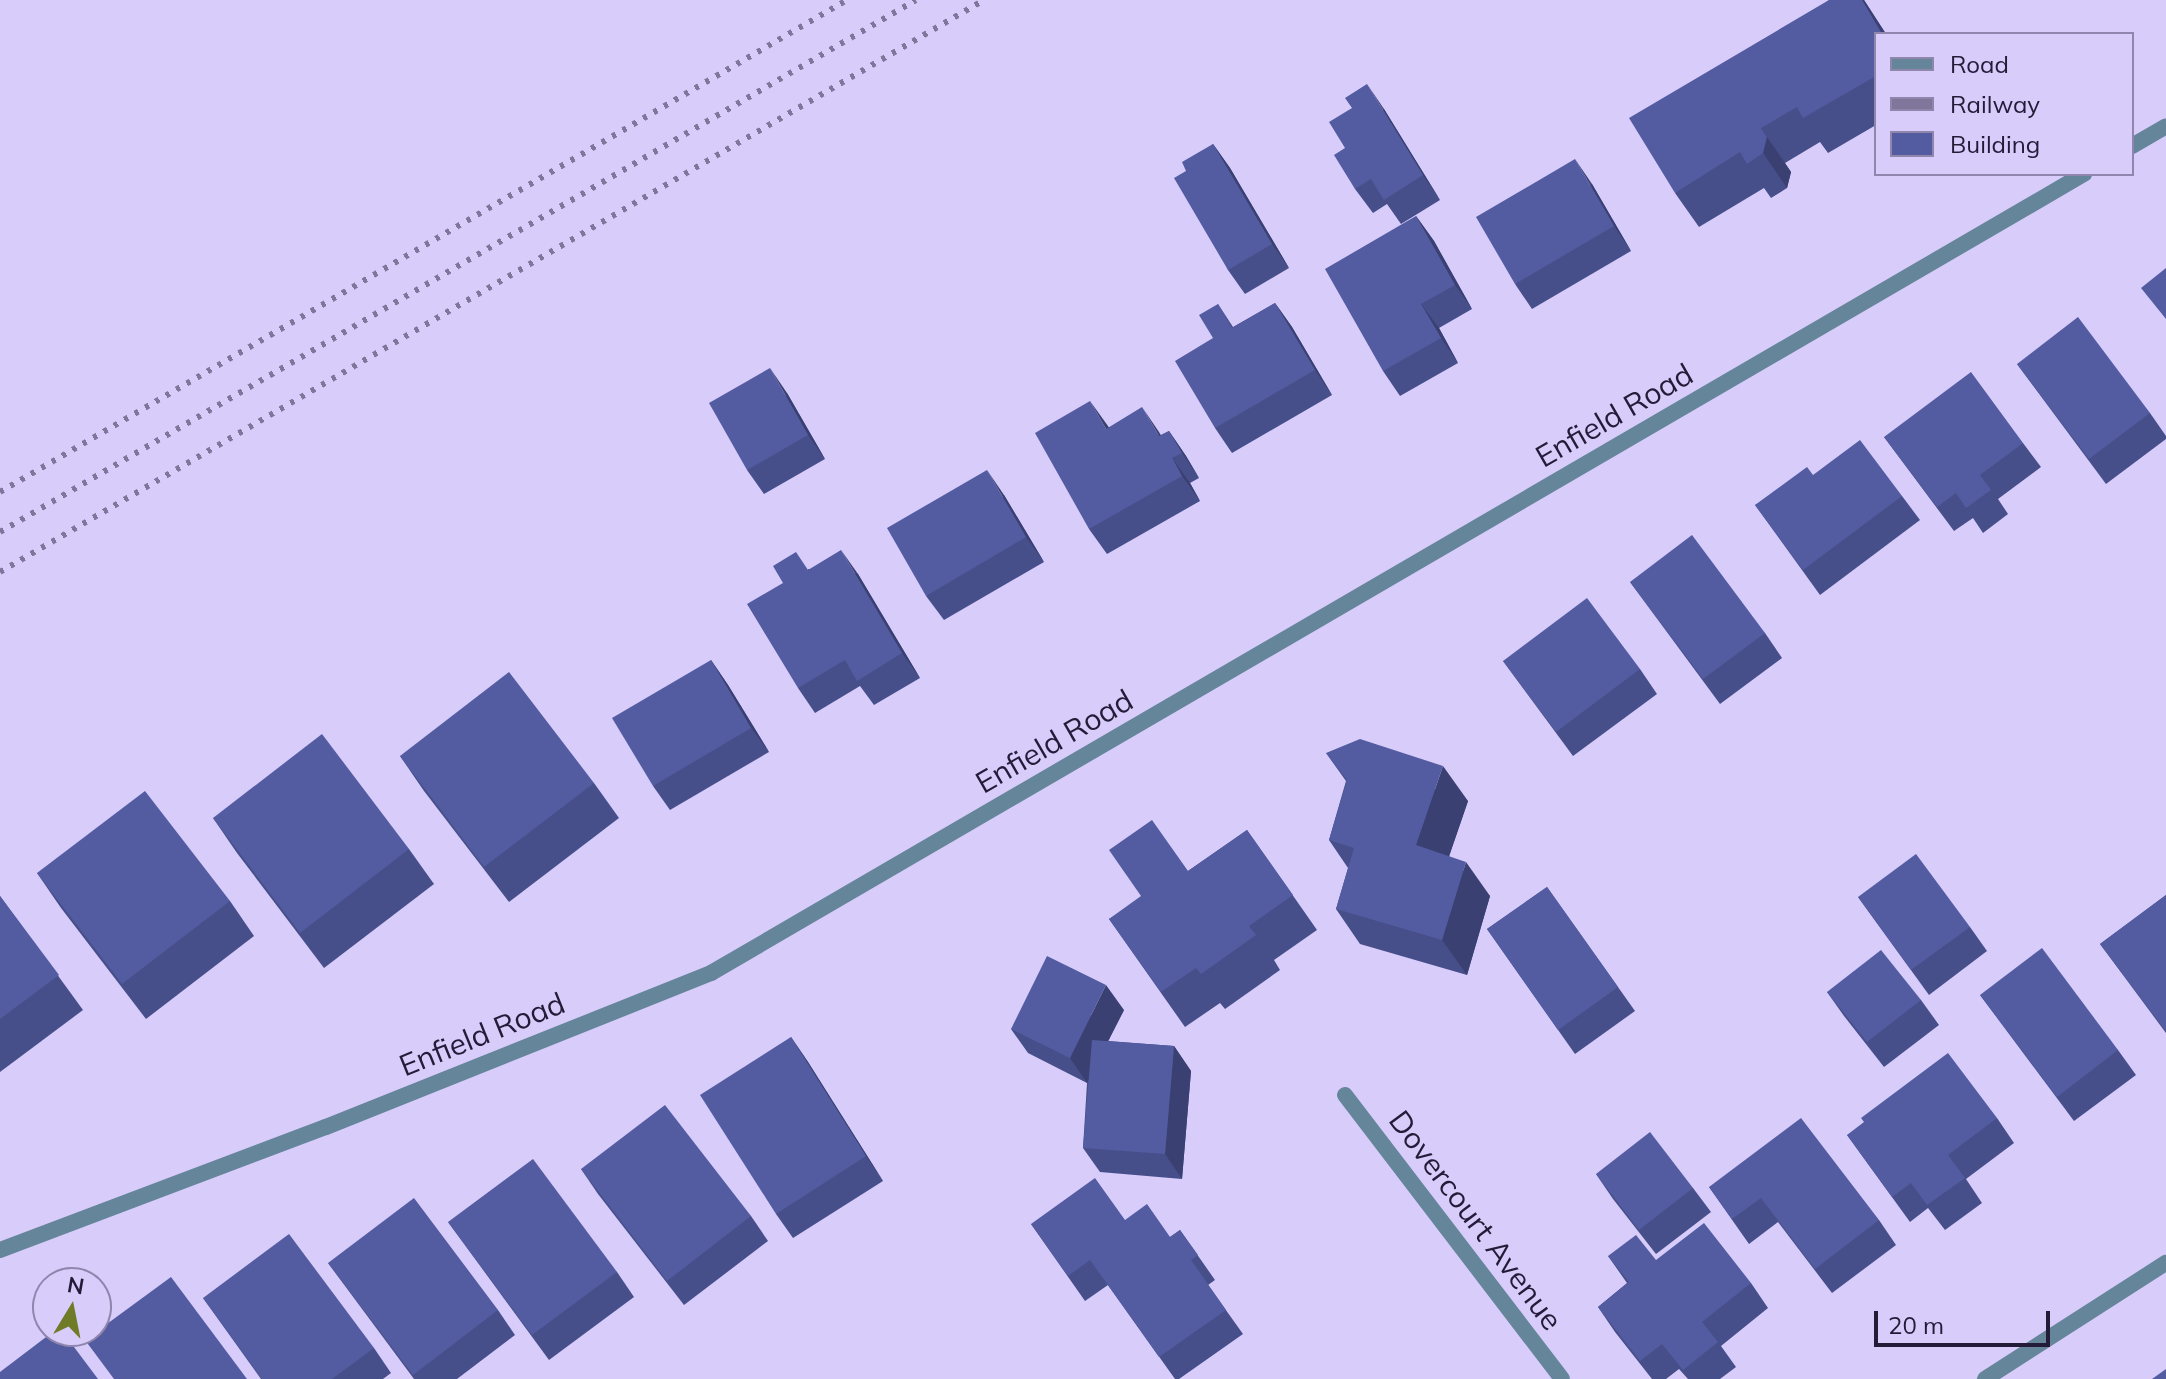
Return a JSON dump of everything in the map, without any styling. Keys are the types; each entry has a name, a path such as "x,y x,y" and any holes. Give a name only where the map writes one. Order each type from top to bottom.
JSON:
{"street":[{"path":"2134,145 2166,126"},
{"name":"Enfield Road","path":"0,1250 326,1127 711,973 2081,176"},
{"name":"Dovercourt Avenue","path":"1345,1095 1562,1379"},
{"path":"1985,1379 2166,1263"}],"building":[{"path":"1829,0 1862,0 1881,32 1874,32 1874,77 1803,118 1797,107 1761,128 1767,137 1763,153 1747,164 1740,152 1675,193 1629,118"},
{"path":"1367,84 1423,175 1384,200 1371,179 1355,189 1334,155 1345,148 1329,122 1352,108 1345,98"},
{"path":"1213,144 1272,244 1228,270 1174,178 1186,171 1182,162"},
{"path":"1575,159 1614,226 1515,284 1476,217"},
{"path":"1416,216 1455,285 1421,304 1441,338 1383,371 1325,269"},
{"path":"2166,268 2166,319 2141,288"},
{"path":"1275,303 1315,370 1215,428 1175,361 1213,338 1199,315 1218,304 1232,328"},
{"path":"2078,317 2150,413 2089,459 2017,364"},
{"path":"770,368 808,435 747,470 709,403"},
{"path":"1971,372 2023,443 1980,475 1991,490 1966,508 1956,493 1937,507 1884,437"},
{"path":"1090,401 1106,429 1142,407 1159,436 1169,431 1182,453 1172,458 1182,476 1089,529 1035,433"},
{"path":"1860,440 1902,496 1803,570 1755,505 1807,467 1813,475"},
{"path":"987,470 1026,537 926,596 887,528"},
{"path":"1692,535 1765,633 1703,679 1630,582"},
{"path":"841,550 902,653 857,681 845,660 798,688 747,604 783,583 773,566 796,552 808,570"},
{"path":"1587,598 1640,669 1556,732 1503,661"},
{"path":"711,660 751,728 653,786 612,718"},
{"path":"509,672 594,783 484,867 400,756"},
{"path":"322,734 409,849 300,933 213,818"},
{"path":"1360,739 1443,766 1416,845 1466,862 1442,940 1336,909 1354,848 1329,840 1347,780 1326,753"},
{"path":"145,791 230,901 122,984 37,873"},
{"path":"1152,820 1188,871 1247,830 1293,895 1249,926 1256,935 1201,974 1196,968 1161,992 1109,919 1141,896 1109,850"},
{"path":"1916,854 1970,927 1911,970 1858,897"},
{"path":"1547,887 1618,987 1558,1030 1487,929"},
{"path":"2166,895 2166,1029 2165,1030 2100,944"},
{"path":"0,896 59,975 0,1019"},
{"path":"2042,948 2118,1050 2057,1097 1980,995"},
{"path":"1881,950 1921,1000 1867,1042 1827,992"},
{"path":"1047,956 1106,985 1070,1058 1011,1029"},
{"path":"791,1037 866,1156 776,1214 700,1095"},
{"path":"1092,1040 1174,1046 1165,1154 1083,1148"},
{"path":"1948,1053 1997,1118 1948,1155 1965,1178 1927,1205 1911,1183 1892,1197 1847,1135 1864,1122 1861,1118"},
{"path":"665,1105 751,1216 667,1281 581,1169"},
{"path":"1801,1118 1879,1220 1815,1269 1761,1198 1732,1219 1709,1187"},
{"path":"1650,1132 1693,1188 1639,1230 1596,1174"},
{"path":"533,1159 617,1272 532,1335 448,1222"},
{"path":"1095,1178 1125,1220 1147,1204 1170,1237 1180,1230 1198,1255 1191,1260 1226,1310 1159,1357 1090,1260 1068,1276 1031,1224"},
{"path":"414,1198 498,1310 413,1375 328,1263"},
{"path":"1704,1223 1751,1283 1702,1322 1718,1342 1683,1370 1662,1344 1640,1361 1598,1307 1629,1282 1608,1256 1636,1235 1656,1260"},
{"path":"289,1234 374,1348 332,1379 262,1379 203,1298"},
{"path":"171,1277 247,1379 114,1379 90,1347 112,1347 112,1320"},
{"path":"33,1347 74,1347 98,1379 0,1379 0,1372"},
{"path":"2166,1369 2166,1379 2152,1379"}],"railway":[{"path":"0,492 847,0"},
{"path":"0,532 916,0"},
{"path":"0,572 984,0"}]}
